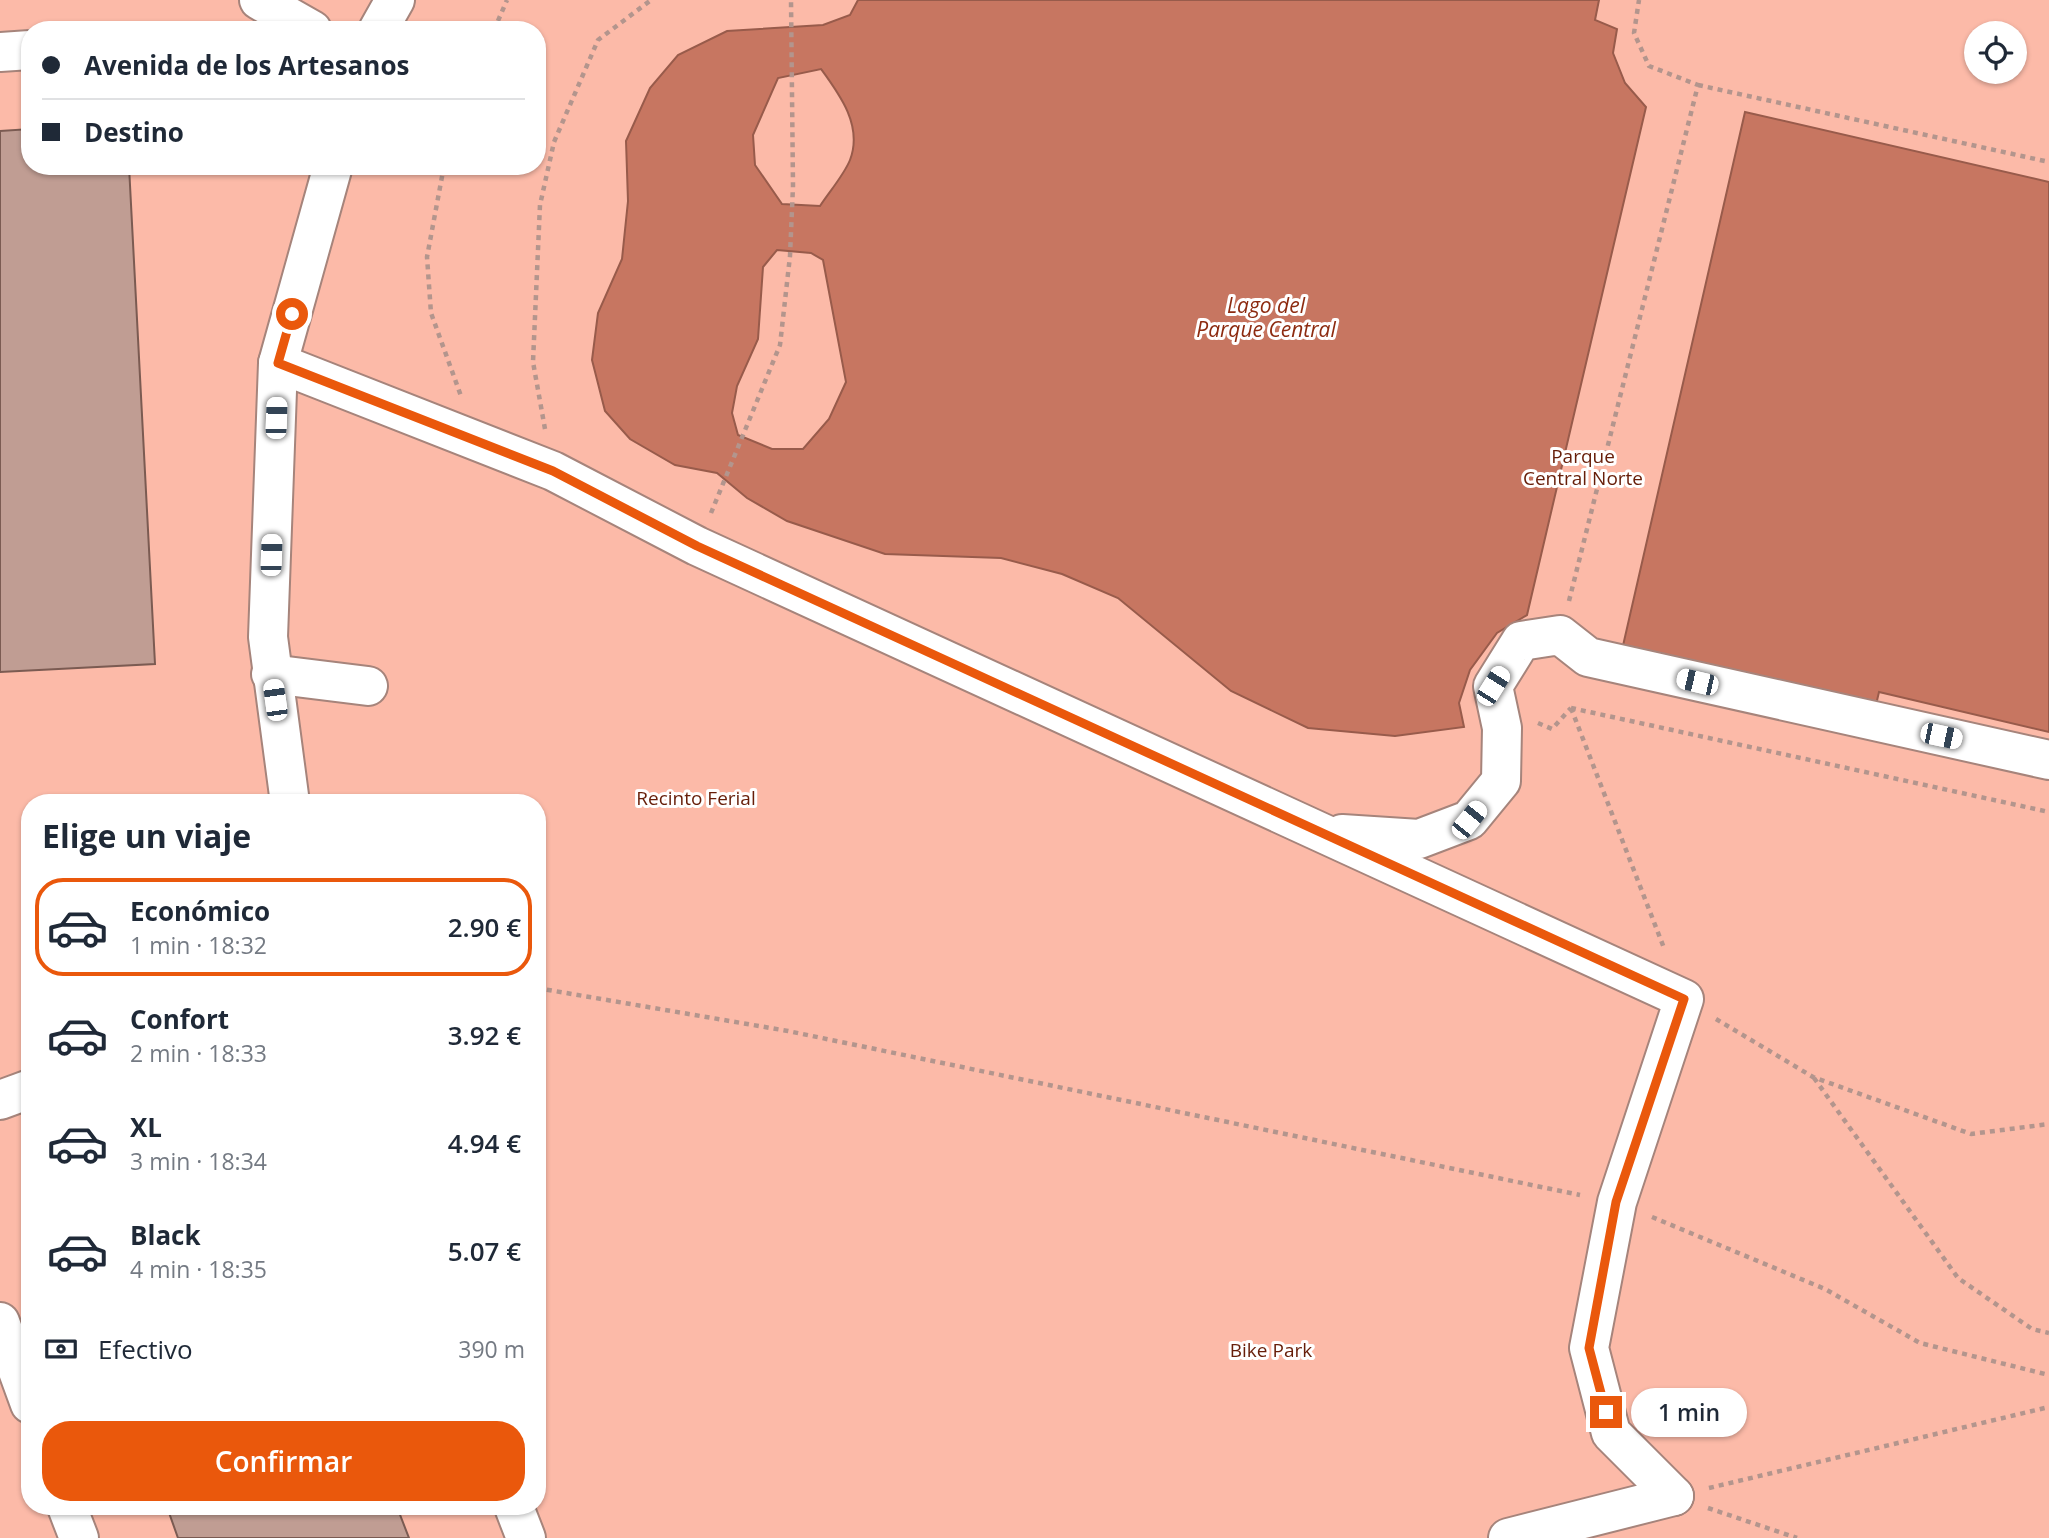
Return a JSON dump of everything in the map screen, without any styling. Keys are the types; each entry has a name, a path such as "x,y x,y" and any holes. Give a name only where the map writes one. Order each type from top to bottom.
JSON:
{"street":[{"path":"259,0 296,21"},
{"path":"383,21 395,0"},
{"path":"0,52 21,51"},
{"path":"289,794 268,637 278,363 330,175"},
{"path":"278,363 553,471 697,546 1684,999 1616,1202 1589,1348 1611,1433 1674,1496"},
{"path":"1318,832 1419,839 1469,820 1501,781 1502,728 1493,686 1521,641 1560,635 1588,657 2049,760"},
{"path":"271,674 368,686"},
{"path":"0,1100 21,1092"},
{"path":"0,1322 21,1379"},
{"path":"1508,1538 1674,1496"},
{"path":"70,1515 79,1538"},
{"path":"517,1515 526,1538"}],"path":[{"path":"499,21 507,0"},
{"path":"553,471 533,362 540,205 554,142 598,40 650,0"},
{"path":"723,486 780,345 790,257 793,186 791,0"},
{"path":"1639,0 1634,33 1649,66 1698,85 2049,162"},
{"path":"1560,635 1698,85"},
{"path":"442,175 427,257 431,313 475,440"},
{"path":"1533,721 1552,729 1572,708"},
{"path":"1572,708 2049,813"},
{"path":"1572,708 1664,948"},
{"path":"546,990 788,1031 1616,1202 1825,1289 1920,1343 2049,1375"},
{"path":"1684,999 1813,1077 1971,1134 2049,1124"},
{"path":"1813,1077 1958,1278 2032,1329 2049,1333"},
{"path":"1674,1496 2049,1407"},
{"path":"1674,1496 1797,1538"}],"green space":[{"path":"0,0 2049,0 2049,1538 0,1538"}],"water":[{"name":"Lago del Parque Central","path":"858,0 1599,0 1595,20 1617,29 1613,53 1625,83 1646,107 1527,615 1497,633 1470,670 1459,703 1464,727 1395,736 1308,728 1231,691 1118,598 1062,574 1001,558 885,554 787,521 747,498 717,473 675,465 630,439 605,411 592,360 598,313 622,259 628,201 626,141 650,88 678,55 727,31 823,25 850,15","holes":["821,69 842,100 852,123 854,135 850,160 820,206 782,204 755,165 753,135 778,78","777,250 811,253 823,260 846,382 829,419 803,449 772,449 738,435 732,413 737,386 758,339 763,267"]},
{"path":"1745,112 2049,182 2049,732 1879,692 1875,709 1622,650"}],"building":[{"path":"21,130 21,175 129,175 155,664 0,672 0,131"},
{"path":"170,1515 400,1515 409,1538 178,1538"}],"route":[{"path":"292,314 278,363 553,471 697,546 1684,999 1616,1202 1589,1348 1606,1412"}],"park label":[{"name":"Parque Central Norte","path":"1583,467"},
{"name":"Recinto Ferial","path":"696,798"},
{"name":"Bike Park","path":"1271,1350"}]}
